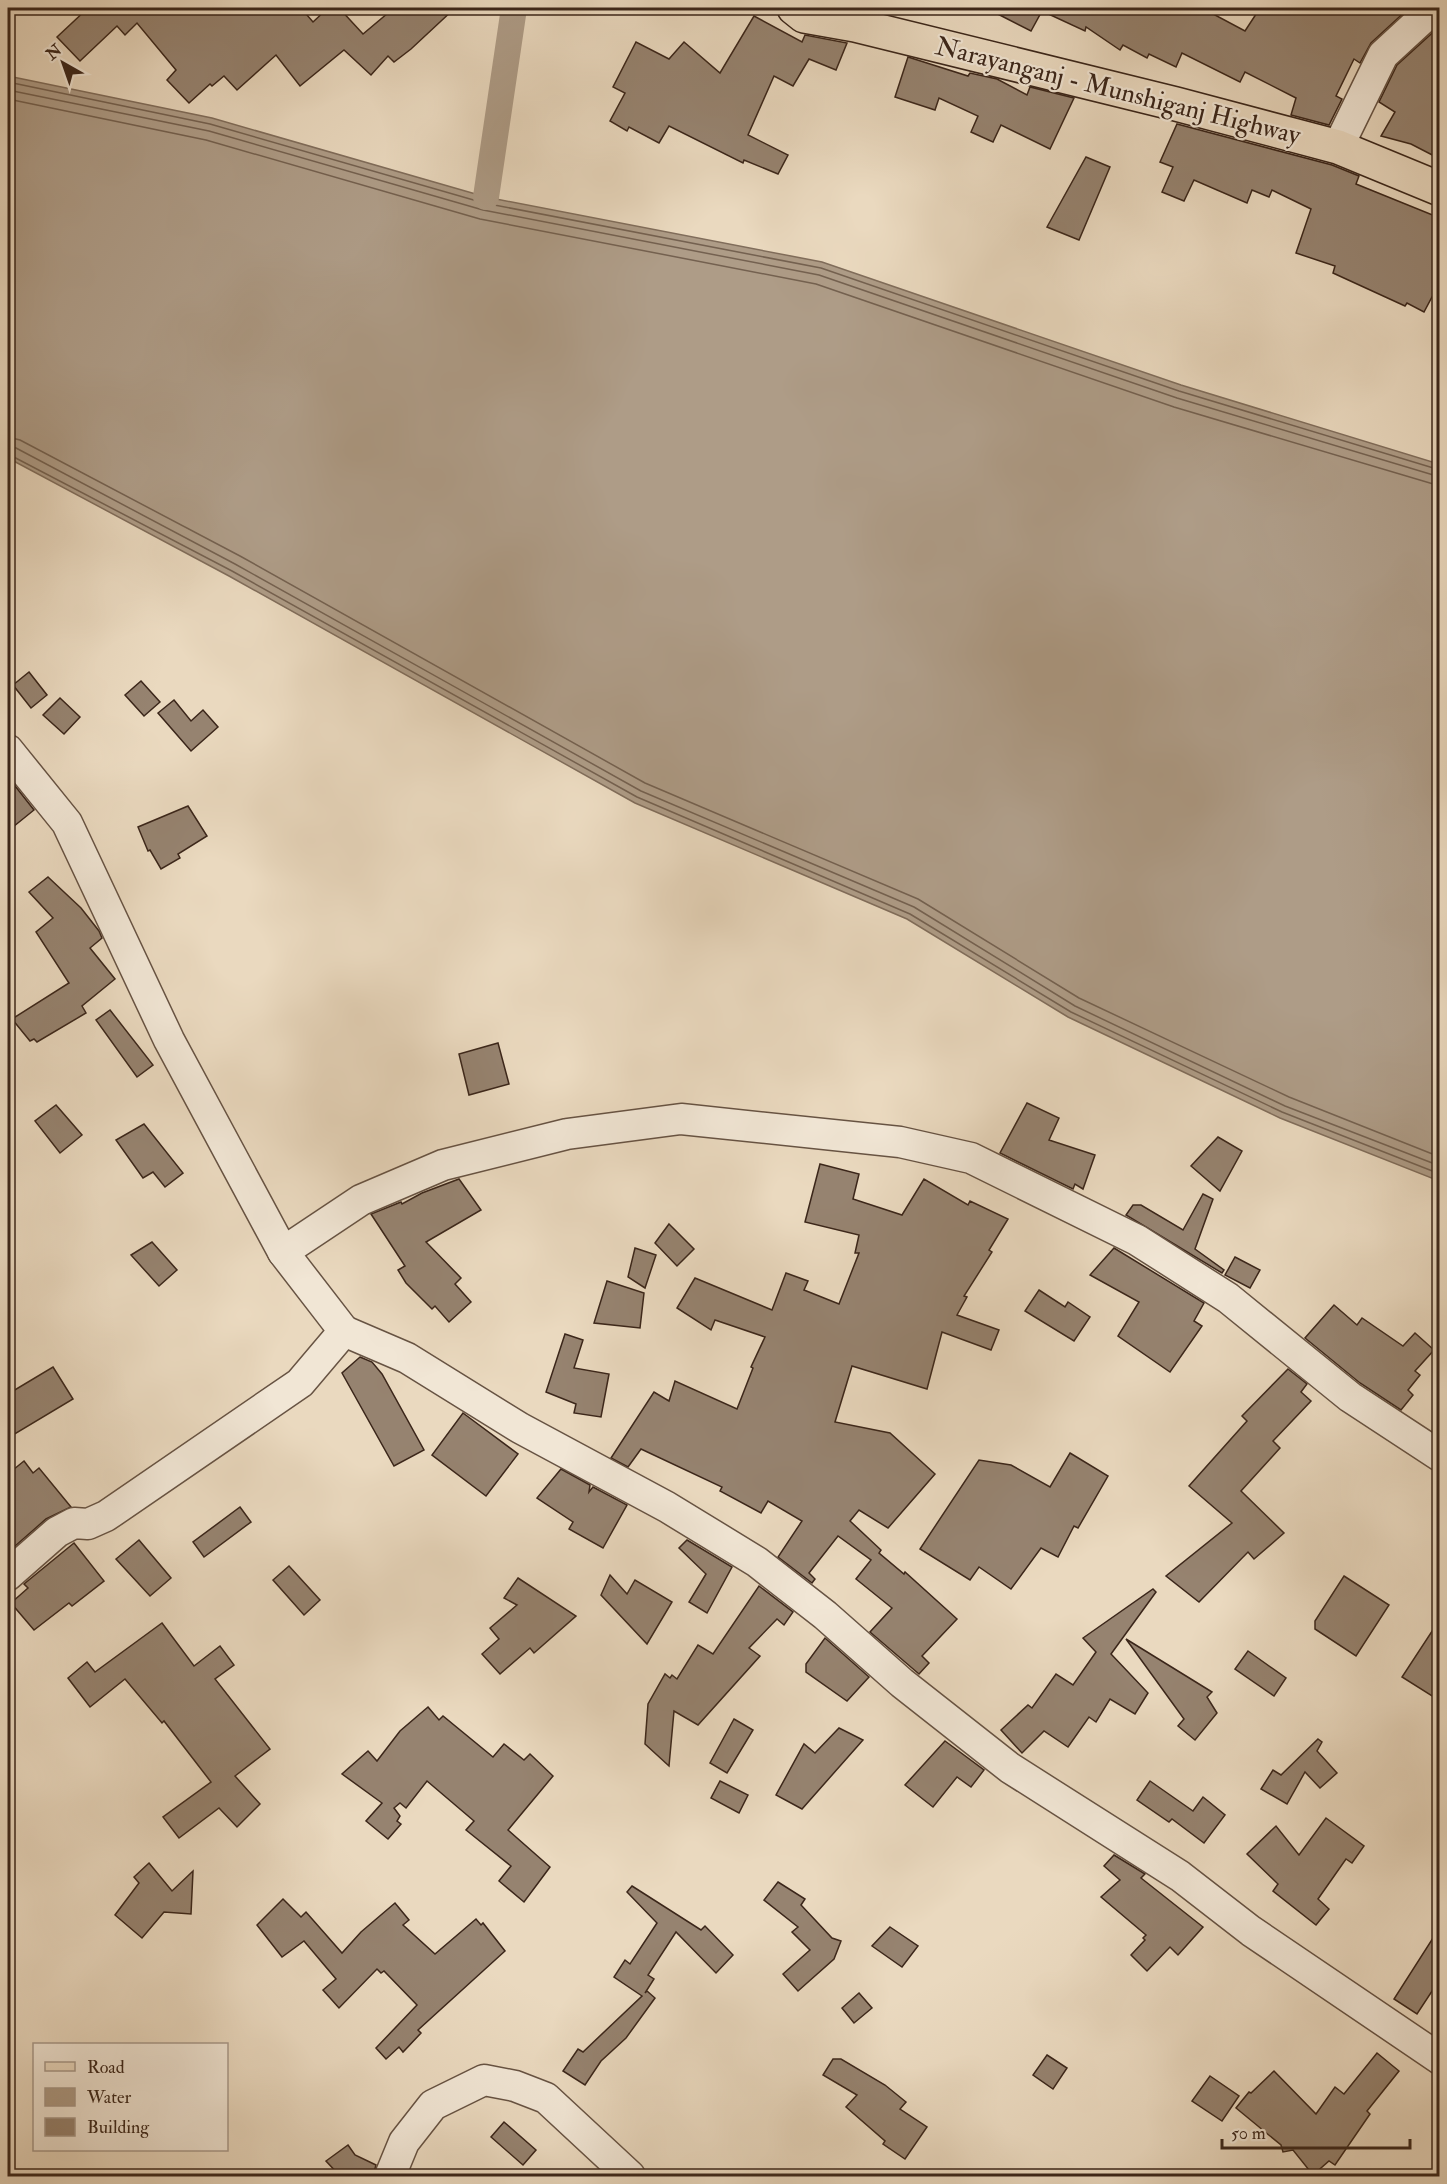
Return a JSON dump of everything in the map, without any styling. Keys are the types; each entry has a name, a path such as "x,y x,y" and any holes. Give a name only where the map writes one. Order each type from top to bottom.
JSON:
{"main road":[{"name":"Narayanganj - Munshiganj Highway","path":"794,8 804,16 866,28 1153,98 1338,147 1440,189"}],"street":[{"path":"1338,147 1383,55 1434,8"},
{"path":"8,750 67,823 170,1040 283,1252 344,1331 407,1358 520,1428 667,1508 757,1562 825,1615 902,1683 1010,1768 1180,1876 1251,1930 1440,2059"},
{"path":"283,1252 361,1200 443,1165 567,1134 681,1119 900,1142 971,1158 1137,1240 1228,1298 1350,1397 1440,1456"},
{"path":"8,1575 57,1532 74,1523 88,1524 106,1516 270,1406 300,1383 344,1331"},
{"path":"390,2176 404,2142 433,2105 484,2080 515,2086 546,2098 630,2176"}],"water":[{"path":"8,76 212,118 486,197 822,262 1181,385 1439,464 1439,1181 1280,1118 1068,1017 907,919 635,803 229,576 8,458"}],"building":[{"path":"88,8 301,8 313,22 328,8 339,8 363,34 394,8 455,8 411,49 394,62 388,56 371,75 344,50 300,86 276,55 237,90 224,76 212,86 210,84 189,103 167,80 176,70 137,23 125,35 117,26 80,61 57,37"},
{"path":"986,8 1202,8 1245,31 1260,8 1409,8 1371,43 1360,63 1354,59 1336,96 1342,99 1329,125 1291,115 1296,98 1245,72 1240,82 1182,53 1176,67 1149,54 1147,58 1123,45 1120,50 1086,27 1085,31 1042,11 1031,31"},
{"path":"754,16 802,42 805,35 847,43 836,70 809,59 793,86 774,76 748,135 788,155 778,174 744,160 743,163 669,126 659,143 629,127 627,131 610,121 625,93 613,87 636,42 669,59 684,42 720,73"},
{"path":"1440,26 1440,159 1411,144 1381,136 1395,112 1379,102 1397,65"},
{"path":"908,57 968,76 970,73 997,79 1027,95 1030,87 1074,98 1050,149 1001,125 993,142 971,132 978,116 939,98 935,110 895,97"},
{"path":"1177,124 1332,165 1359,176 1356,184 1440,218 1440,300 1432,297 1424,312 1407,303 1405,306 1333,273 1335,266 1296,253 1311,209 1272,190 1269,197 1252,190 1247,203 1194,180 1184,201 1162,192 1173,167 1160,162"},
{"path":"1086,157 1110,167 1079,240 1047,227"},
{"path":"29,672 47,695 31,708 13,685"},
{"path":"141,681 160,702 144,716 125,695"},
{"path":"60,698 80,717 64,734 43,715"},
{"path":"174,700 191,721 203,710 218,727 191,751 158,713"},
{"path":"8,777 34,810 8,831"},
{"path":"188,806 207,836 178,854 180,858 161,869 150,850 148,851 138,827"},
{"path":"48,877 81,908 99,931 102,938 90,948 115,979 82,1006 86,1013 37,1042 34,1039 30,1041 12,1019 69,983 36,932 53,918 29,892"},
{"path":"110,1010 153,1065 137,1077 96,1020"},
{"path":"498,1043 509,1084 469,1095 459,1054"},
{"path":"1027,1103 1059,1118 1049,1140 1095,1155 1083,1189 1075,1184 1073,1189 1000,1153"},
{"path":"56,1105 82,1135 60,1153 35,1121"},
{"path":"144,1124 183,1173 165,1187 153,1172 143,1178 116,1140"},
{"path":"1218,1137 1242,1151 1220,1191 1191,1166"},
{"path":"820,1164 859,1174 853,1199 902,1215 924,1179 968,1205 970,1201 1008,1219 989,1250 992,1252 964,1296 967,1297 957,1315 999,1330 991,1350 942,1332 927,1389 852,1366 835,1422 890,1433 935,1474 888,1528 859,1510 850,1521 881,1550 879,1553 904,1574 905,1572 957,1619 922,1656 929,1663 919,1674 870,1632 892,1608 856,1579 871,1560 838,1536 809,1573 815,1579 812,1583 778,1557 802,1521 768,1501 761,1513 720,1491 722,1487 641,1449 628,1467 611,1458 654,1392 669,1401 675,1381 737,1409 753,1368 751,1367 765,1337 715,1320 711,1330 677,1308 695,1278 772,1310 786,1273 808,1281 804,1290 839,1304 859,1253 855,1253 859,1235 805,1222"},
{"path":"459,1179 481,1210 426,1242 461,1278 455,1284 471,1302 449,1322 435,1306 432,1309 406,1283 398,1270 405,1266 371,1214 401,1202 402,1204 422,1193"},
{"path":"1203,1194 1213,1199 1195,1249 1224,1270 1222,1273 1126,1215 1133,1205 1141,1205 1183,1230"},
{"path":"669,1224 694,1249 677,1266 655,1243"},
{"path":"152,1242 177,1270 159,1286 131,1255"},
{"path":"635,1248 656,1255 645,1288 628,1277"},
{"path":"1114,1248 1204,1303 1194,1321 1202,1326 1170,1372 1118,1336 1139,1302 1090,1275"},
{"path":"1235,1257 1260,1270 1250,1288 1225,1275"},
{"path":"607,1281 644,1293 640,1328 594,1323"},
{"path":"1039,1290 1065,1307 1068,1302 1090,1317 1074,1341 1025,1311"},
{"path":"1334,1305 1357,1325 1362,1318 1403,1346 1415,1333 1434,1350 1415,1371 1420,1375 1408,1390 1413,1395 1401,1410 1360,1383 1305,1338"},
{"path":"565,1334 583,1340 574,1368 609,1374 601,1417 574,1413 576,1404 546,1392"},
{"path":"360,1357 372,1362 382,1374 424,1450 394,1466 342,1373"},
{"path":"53,1367 73,1399 8,1438 8,1394"},
{"path":"1288,1369 1307,1384 1301,1392 1311,1401 1273,1441 1280,1448 1241,1491 1284,1533 1254,1559 1248,1552 1199,1602 1166,1576 1232,1523 1189,1486 1247,1421 1242,1416"},
{"path":"463,1413 518,1454 486,1496 432,1455"},
{"path":"1070,1453 1108,1476 1078,1528 1074,1526 1058,1557 1041,1548 1011,1589 979,1567 970,1580 920,1549 979,1460 1011,1465 1050,1487"},
{"path":"24,1461 33,1473 39,1468 71,1507 46,1519 14,1547 8,1539 8,1474"},
{"path":"561,1469 590,1485 589,1492 593,1487 627,1505 603,1548 569,1529 573,1522 537,1498"},
{"path":"240,1507 251,1522 204,1557 193,1542"},
{"path":"139,1540 171,1578 150,1596 116,1559"},
{"path":"687,1540 732,1567 707,1613 689,1602 706,1574 679,1548"},
{"path":"74,1543 104,1581 72,1606 69,1603 34,1630 11,1603 28,1588 24,1584"},
{"path":"289,1566 320,1600 304,1615 273,1580"},
{"path":"610,1575 627,1594 635,1580 672,1602 647,1644 601,1595"},
{"path":"1344,1576 1389,1605 1356,1656 1315,1629 1315,1621"},
{"path":"518,1578 576,1616 534,1653 530,1648 500,1674 482,1654 499,1639 490,1628 517,1605 504,1598"},
{"path":"759,1586 793,1612 784,1625 777,1619 749,1648 760,1656 698,1725 674,1711 669,1766 645,1744 648,1704 665,1674 677,1679 698,1645 713,1654"},
{"path":"1153,1589 1156,1592 1111,1654 1148,1693 1135,1714 1110,1699 1096,1722 1089,1717 1068,1747 1044,1731 1022,1753 1001,1730 1028,1705 1032,1708 1056,1674 1073,1685 1096,1652 1083,1638"},
{"path":"1440,1619 1440,1701 1402,1677"},
{"path":"162,1623 194,1666 220,1646 234,1665 215,1679 270,1749 235,1776 260,1804 237,1827 219,1808 179,1838 163,1817 211,1782 164,1721 162,1723 125,1679 90,1707 68,1678 87,1662 95,1672"},
{"path":"825,1638 869,1677 847,1701 806,1672 806,1664"},
{"path":"1126,1639 1212,1692 1207,1697 1217,1713 1195,1740 1178,1726 1184,1719"},
{"path":"1248,1651 1286,1678 1274,1696 1235,1669"},
{"path":"428,1707 439,1720 443,1716 493,1757 504,1744 524,1760 530,1754 553,1776 508,1830 550,1867 524,1902 499,1881 511,1866 466,1830 474,1821 427,1781 406,1808 400,1803 394,1808 400,1816 397,1821 401,1824 388,1839 366,1821 382,1803 342,1774 368,1751 377,1761 400,1731"},
{"path":"734,1719 753,1730 727,1773 710,1763"},
{"path":"839,1728 863,1740 802,1809 776,1795 804,1744 815,1753"},
{"path":"1318,1739 1322,1742 1317,1751 1337,1773 1320,1788 1305,1772 1287,1804 1261,1789 1273,1770 1281,1775"},
{"path":"945,1741 984,1770 971,1787 957,1777 933,1807 905,1785"},
{"path":"720,1781 748,1795 739,1813 711,1798"},
{"path":"1150,1781 1193,1811 1203,1797 1225,1815 1204,1843 1172,1819 1169,1822 1137,1800"},
{"path":"1326,1818 1364,1846 1352,1863 1346,1859 1318,1899 1329,1909 1316,1925 1273,1891 1278,1884 1247,1854 1276,1826 1299,1855"},
{"path":"1114,1855 1145,1874 1141,1878 1203,1927 1178,1955 1170,1947 1147,1971 1131,1955 1145,1940 1143,1938 1146,1935 1101,1897 1120,1880 1104,1866"},
{"path":"149,1863 172,1891 193,1871 191,1914 164,1912 142,1938 115,1915 139,1883 134,1877"},
{"path":"778,1882 805,1899 801,1905 832,1938 841,1941 834,1959 798,1991 783,1974 810,1950 792,1932 798,1927 764,1900"},
{"path":"632,1886 701,1930 705,1926 733,1955 716,1973 676,1932 648,1975 654,1979 645,1993 647,1991 655,1998 626,2038 601,2061 585,2085 563,2071 578,2049 583,2052 642,1996 614,1977 625,1960 630,1964 657,1923 627,1892"},
{"path":"283,1899 301,1917 306,1912 342,1953 361,1932 395,1903 409,1920 403,1925 435,1954 476,1919 481,1925 483,1923 505,1951 418,2030 421,2033 403,2052 399,2047 386,2059 376,2048 417,2005 384,1971 381,1973 377,1969 339,2008 323,1990 336,1979 304,1941 282,1957 257,1925"},
{"path":"890,1927 918,1946 902,1967 872,1946"},
{"path":"1440,1927 1440,1979 1417,2014 1394,1999"},
{"path":"859,1993 872,2008 854,2023 842,2008"},
{"path":"1377,2053 1399,2071 1367,2111 1370,2114 1335,2165 1329,2161 1313,2175 1293,2150 1283,2152 1281,2145 1236,2108 1249,2092 1251,2093 1274,2071 1316,2114 1335,2087 1344,2094"},
{"path":"1047,2055 1067,2068 1053,2089 1033,2075"},
{"path":"833,2059 841,2059 885,2085 906,2102 900,2109 927,2127 905,2159 883,2144 885,2141 846,2107 857,2095 823,2075"},
{"path":"1210,2076 1239,2096 1222,2121 1192,2101"},
{"path":"504,2122 536,2150 523,2165 491,2137"},
{"path":"348,2145 355,2155 376,2165 373,2176 340,2176 326,2161"}],"waterway":[{"path":"486,197 514,8"}]}
